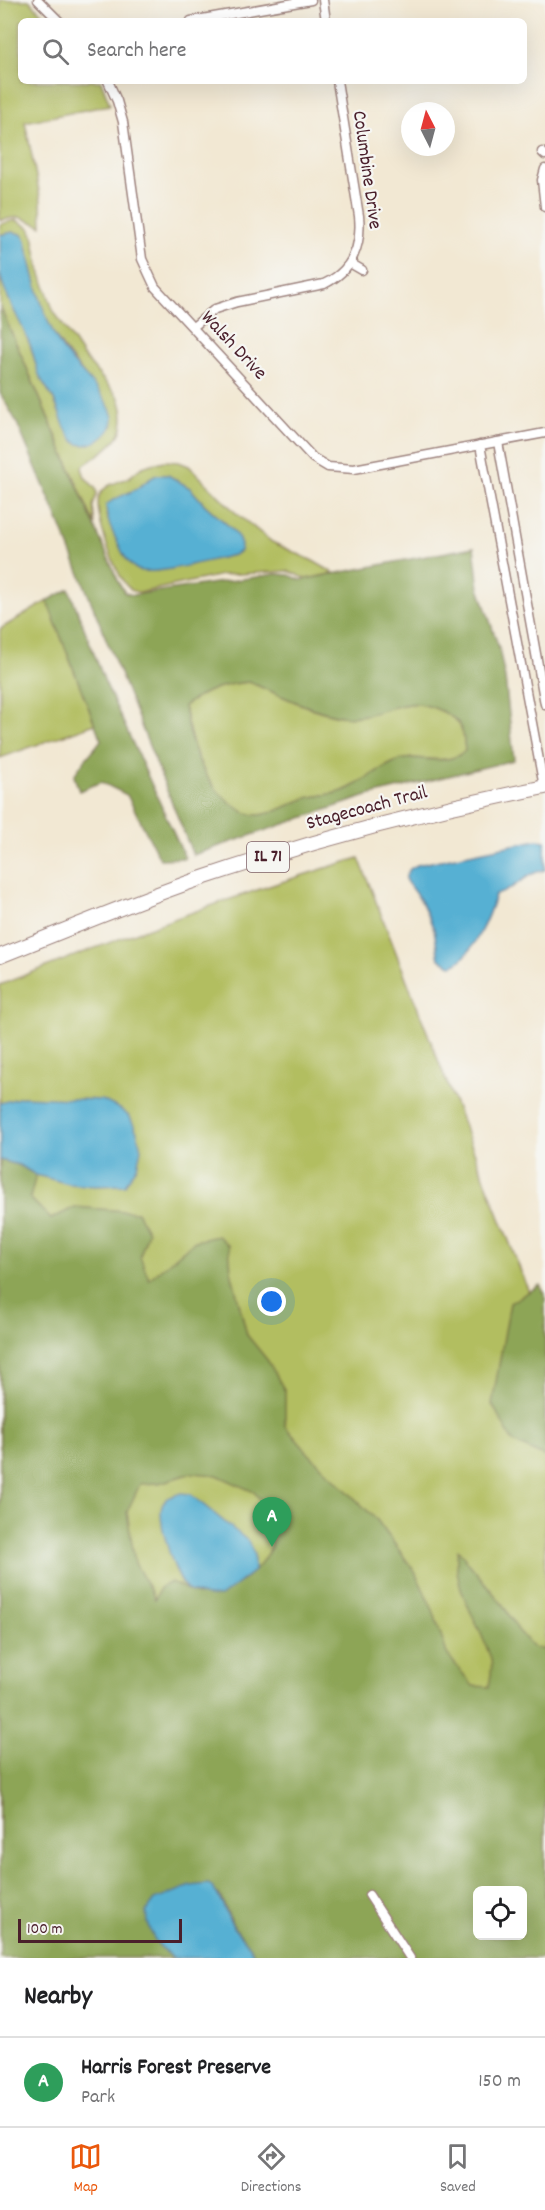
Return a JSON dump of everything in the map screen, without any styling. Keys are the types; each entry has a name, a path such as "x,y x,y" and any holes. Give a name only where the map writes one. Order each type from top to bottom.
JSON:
{"main road":[{"name":"Stagecoach Trail","path":"0,956 164,892 294,849 403,819 544,787"}],"street":[{"path":"38,0 56,18"},
{"path":"208,18 311,0"},
{"path":"323,0 326,18"},
{"name":"Walsh Drive","path":"109,84 123,122 142,259 155,287 309,454 328,467 354,469 545,433"},
{"name":"Columbine Drive","path":"193,327 214,309 324,284 334,279 350,263 361,233 337,84"},
{"path":"545,169 542,180 545,207"},
{"path":"350,263 362,270"},
{"path":"498,442 545,705"},
{"path":"480,445 544,787"},
{"path":"520,663 537,660"},
{"path":"369,1895 410,1958"}],"green space":[{"path":"0,0 29,0 46,18 18,18 18,84 102,84 110,105 25,122 41,201 42,226 19,217 0,220"},
{"path":"16,220 30,228 33,235 39,268 53,310 83,356 119,398 123,422 121,431 111,445 82,468 85,477 96,489 97,494 93,506 95,525 0,306 0,274 30,345 40,376 54,400 65,427 89,444 105,434 113,425 94,389 50,328 38,298 21,234 13,232 0,235 0,224"},
{"path":"0,306 125,593 133,595 276,574 289,575 301,580 474,547 479,588 499,648 505,678 514,760 367,796 193,855 57,517 16,421 0,393","holes":["249,682 305,706 341,716 367,715 409,704 429,706 443,712 459,724 465,751 448,759 404,759 388,765 343,791 307,798 265,814 247,813 237,808 221,794 204,772 189,733 184,706 222,686"]},
{"path":"165,461 179,462 189,466 236,513 272,542 334,573 307,579 288,571 222,575 143,592 132,590 124,583 106,543 99,514 100,494 109,485 128,478 142,467","holes":["157,475 168,475 190,488 232,529 240,551 234,555 157,571 124,555 106,515 131,492"]},
{"path":"69,589 105,682 185,858 160,859 127,795 101,782 79,791 74,776 101,740 47,601"},
{"path":"47,601 95,724 0,758 0,629"},
{"path":"249,682 306,706 340,716 366,714 409,704 429,706 443,712 459,724 465,751 447,759 404,759 388,765 343,791 307,798 265,814 247,813 230,803 211,783 198,759 184,706 215,689"},
{"path":"359,858 545,1333 545,1958 539,1761 0,1905 0,985 178,917"},
{"path":"0,1160 19,1165 36,1175 30,1198 51,1219 75,1207 137,1212 148,1232 140,1256 149,1279 195,1241 218,1236 229,1246 231,1271 247,1335 268,1361 285,1391 285,1426 309,1454 377,1520 415,1572 433,1610 447,1654 473,1686 489,1687 491,1660 462,1592 458,1578 458,1550 503,1605 518,1630 533,1647 545,1650 545,1958 255,1958 233,1925 219,1894 165,1951 174,1958 0,1958","holes":["192,1473 217,1475 254,1492 269,1510 272,1546 259,1566 242,1581 198,1595 171,1582 160,1588 155,1599 135,1563 127,1512 140,1484 159,1483"]},
{"path":"540,1285 545,1294 545,1457 513,1442 492,1404 510,1303"}],"water":[{"path":"13,232 25,238 43,306 60,345 102,396 112,414 111,427 94,443 80,444 74,441 67,432 54,400 40,377 29,342 6,292 0,275 0,235"},
{"path":"157,475 168,475 190,488 232,529 241,545 240,551 234,555 157,571 138,570 131,565 124,556 112,530 106,505"},
{"path":"537,840 545,841 545,870 532,874 508,890 495,895 472,947 458,962 451,965 439,959 434,929 421,901 406,881 406,875 410,869 417,865"},
{"path":"22,1097 102,1100 130,1117 141,1149 137,1167 125,1185 69,1184 36,1175 19,1165 0,1160 0,1103"},
{"path":"181,1493 190,1494 248,1541 254,1554 254,1571 220,1597 199,1595 188,1590 173,1563 161,1514 162,1506 167,1498"},
{"path":"209,1884 255,1958 174,1958 154,1938 146,1912 155,1900 190,1886"}],"place":[{"name":"Harris Forest Preserve","path":"272,1547"}]}
